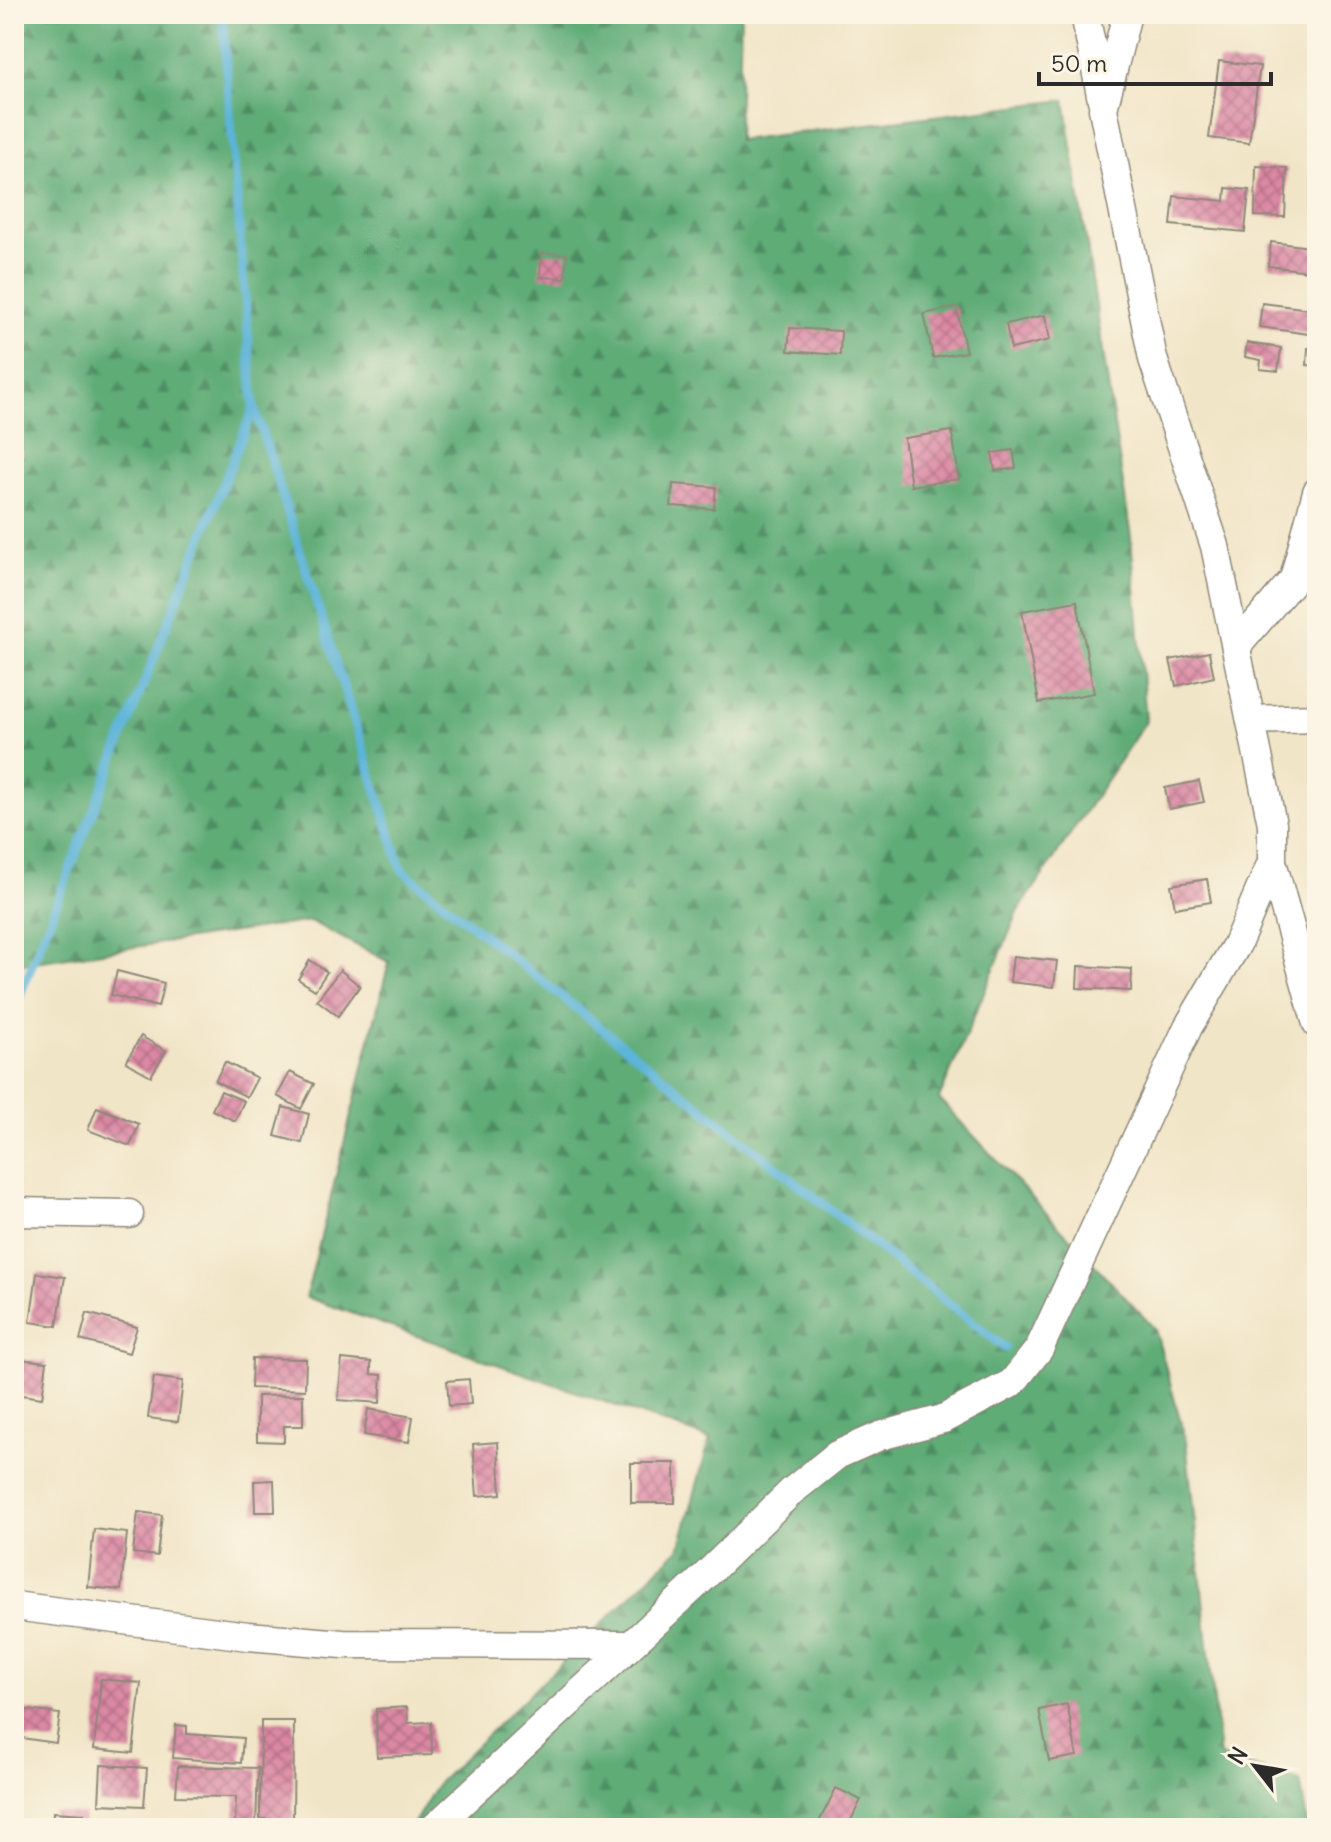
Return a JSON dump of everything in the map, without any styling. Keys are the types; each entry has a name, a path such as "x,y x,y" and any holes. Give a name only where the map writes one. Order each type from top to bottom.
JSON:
{"street":[{"path":"1085,14 1153,359 1215,546 1272,824 1272,862 1317,1024"},
{"path":"1103,109 1127,14"},
{"path":"1236,647 1294,579 1317,492"},
{"path":"1251,720 1317,718"},
{"path":"434,1828 792,1491 837,1455 880,1436 943,1419 1012,1383 1039,1349 1188,1027 1237,944 1272,862"},
{"path":"14,1212 129,1214"},
{"path":"14,1606 248,1636 343,1644 630,1645"}],"green space":[{"path":"14,14 741,14 738,140 1065,100 1131,537 1146,721 1018,912 939,1099 1155,1329 1186,1441 1220,1756 1300,1781 1308,1828 411,1828 438,1783 679,1549 710,1439 306,1297 389,962 310,921 14,965 14,460 23,456 14,411"}],"building":[{"path":"1219,61 1260,66 1249,143 1209,138"},
{"path":"1256,166 1287,168 1285,217 1255,216"},
{"path":"1226,188 1249,190 1245,232 1171,225 1174,196 1225,201"},
{"path":"1271,242 1317,248 1317,272 1268,266"},
{"path":"541,253 567,254 565,278 540,277"},
{"path":"1262,303 1317,310 1316,335 1259,327"},
{"path":"956,307 966,352 933,358 924,314"},
{"path":"1045,315 1050,340 1011,349 1006,324"},
{"path":"790,328 841,331 840,355 788,351"},
{"path":"1247,343 1281,348 1278,371 1260,369 1261,360 1245,357"},
{"path":"1308,348 1317,349 1317,366 1307,365"},
{"path":"952,431 959,479 911,486 904,438"},
{"path":"1013,450 1016,468 995,471 992,453"},
{"path":"673,484 716,487 714,509 671,506"},
{"path":"1077,601 1094,693 1039,703 1022,611"},
{"path":"1209,652 1214,677 1176,686 1170,660"},
{"path":"1199,781 1204,802 1169,809 1165,788"},
{"path":"1207,879 1211,902 1175,908 1171,885"},
{"path":"1013,956 1057,961 1054,987 1010,982"},
{"path":"310,960 327,972 315,990 298,979"},
{"path":"1078,966 1132,969 1131,991 1077,988"},
{"path":"340,970 360,986 338,1016 317,1000"},
{"path":"117,971 164,983 158,1007 111,995"},
{"path":"141,1036 166,1051 151,1076 126,1062"},
{"path":"225,1062 257,1078 247,1097 215,1081"},
{"path":"290,1072 314,1084 301,1109 277,1096"},
{"path":"221,1091 244,1101 235,1121 212,1110"},
{"path":"97,1107 139,1124 130,1146 88,1130"},
{"path":"283,1107 309,1114 302,1143 275,1136"},
{"path":"37,1273 65,1277 57,1326 30,1322"},
{"path":"87,1313 137,1327 129,1353 80,1340"},
{"path":"252,1358 306,1359 305,1390 251,1388"},
{"path":"18,1359 47,1362 42,1398 14,1394"},
{"path":"342,1359 371,1362 371,1374 382,1375 380,1403 338,1400"},
{"path":"154,1377 183,1381 178,1422 148,1418"},
{"path":"469,1379 471,1404 449,1406 447,1381"},
{"path":"303,1395 303,1426 284,1426 284,1442 257,1441 257,1396"},
{"path":"368,1409 413,1417 409,1442 364,1435"},
{"path":"498,1442 501,1494 477,1496 473,1444"},
{"path":"631,1463 675,1463 675,1503 631,1503"},
{"path":"274,1480 275,1512 255,1512 254,1481"},
{"path":"138,1512 162,1515 157,1556 133,1553"},
{"path":"94,1529 127,1533 121,1590 88,1587"},
{"path":"101,1679 141,1683 133,1753 94,1749"},
{"path":"14,1688 22,1689 19,1709 60,1714 56,1743 14,1737"},
{"path":"1313,1695 1317,1695 1317,1734 1313,1734"},
{"path":"1067,1704 1077,1756 1049,1761 1039,1710"},
{"path":"407,1707 408,1723 431,1722 432,1755 377,1757 376,1709"},
{"path":"261,1721 294,1721 293,1820 260,1819"},
{"path":"176,1725 187,1726 187,1734 243,1738 241,1763 173,1758"},
{"path":"101,1765 147,1768 144,1806 99,1804"},
{"path":"178,1766 258,1768 256,1826 235,1826 236,1797 176,1796"},
{"path":"836,1788 861,1800 847,1828 816,1828"},
{"path":"53,1812 84,1814 83,1828 52,1828"}],"waterway":[{"path":"222,14 254,407 402,870 1005,1348"},
{"path":"14,1010 254,407"}]}
